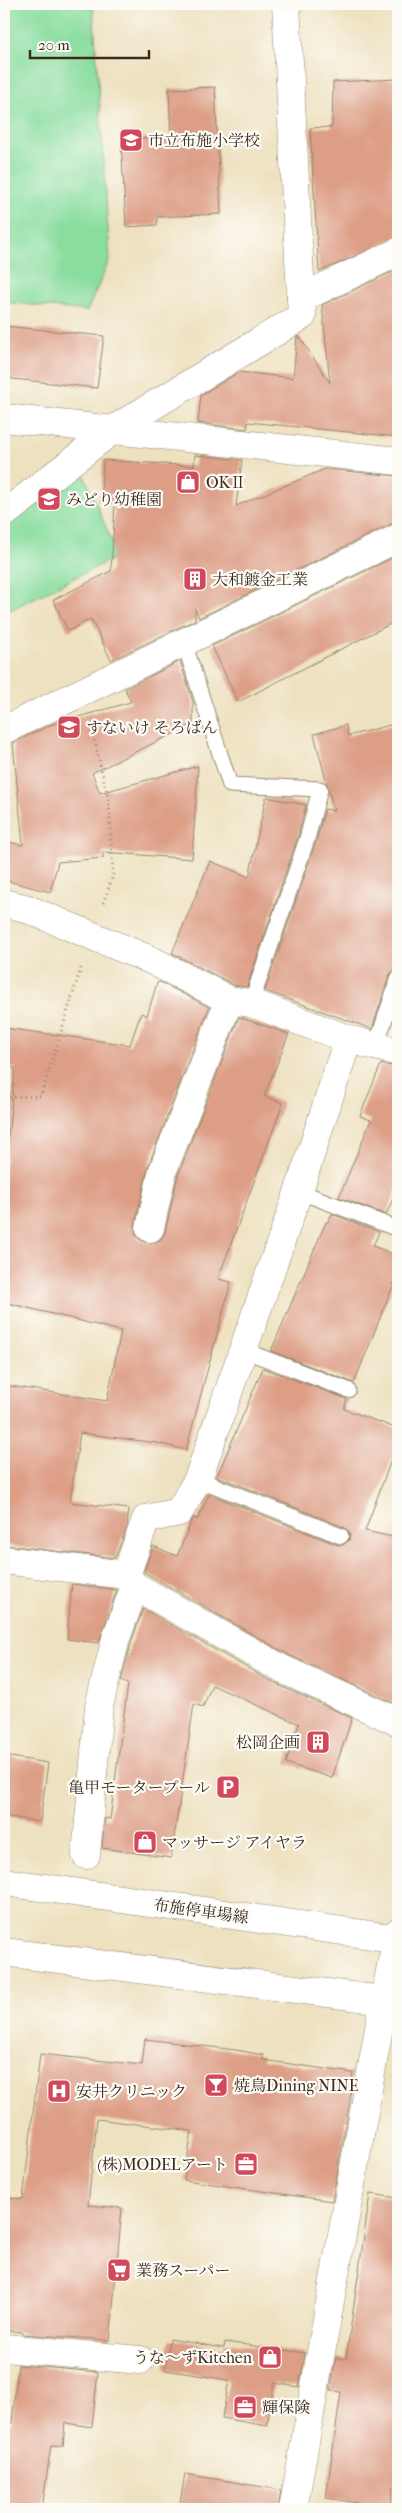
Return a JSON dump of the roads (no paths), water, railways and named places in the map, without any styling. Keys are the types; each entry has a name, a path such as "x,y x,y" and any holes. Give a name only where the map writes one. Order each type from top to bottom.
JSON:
{"street":[{"path":"4,514 114,429 302,316 286,4"},
{"path":"301,298 398,252"},
{"path":"4,418 398,461"},
{"path":"4,730 398,538"},
{"path":"4,903 25,908 153,961 240,1002 348,1039 387,1049"},
{"path":"150,1228 163,1170 240,1002"},
{"path":"86,1855 99,1706 146,1519 179,1512 198,1479 298,1191 348,1039"},
{"path":"4,1560 131,1580 282,1668 398,1722"},
{"name":"布施停車場線","path":"4,1882 398,1937"},
{"path":"293,2509 391,2001 398,1937"},
{"path":"4,1952 391,2001"},
{"path":"4,2348 140,2360"}],"lane":[{"path":"184,642 230,785 320,789 307,839 240,1002"},
{"path":"387,1049 398,979"},
{"path":"298,1191 398,1229"},
{"path":"243,1350 348,1390"},
{"path":"198,1479 340,1536"}],"place":[{"name":"市立布施小学校","path":"131,140"},
{"name":"OKⅡ","path":"188,482"},
{"name":"みどり幼稚園","path":"49,499"},
{"name":"大和鍍金工業","path":"195,579"},
{"name":"すないけ そろばん","path":"69,727"},
{"name":"松岡企画","path":"318,1742"},
{"name":"亀甲モータープール","path":"228,1787"},
{"name":"マッサージ アイヤラ","path":"145,1842"},
{"name":"焼鳥Dining NINE","path":"216,2085"},
{"name":"安井クリニック","path":"59,2091"},
{"name":"(株)MODELアート","path":"246,2164"},
{"name":"業務スーパー","path":"119,2270"},
{"name":"うな〜ずKitchen","path":"270,2357"},
{"name":"輝保険","path":"245,2407"}]}
